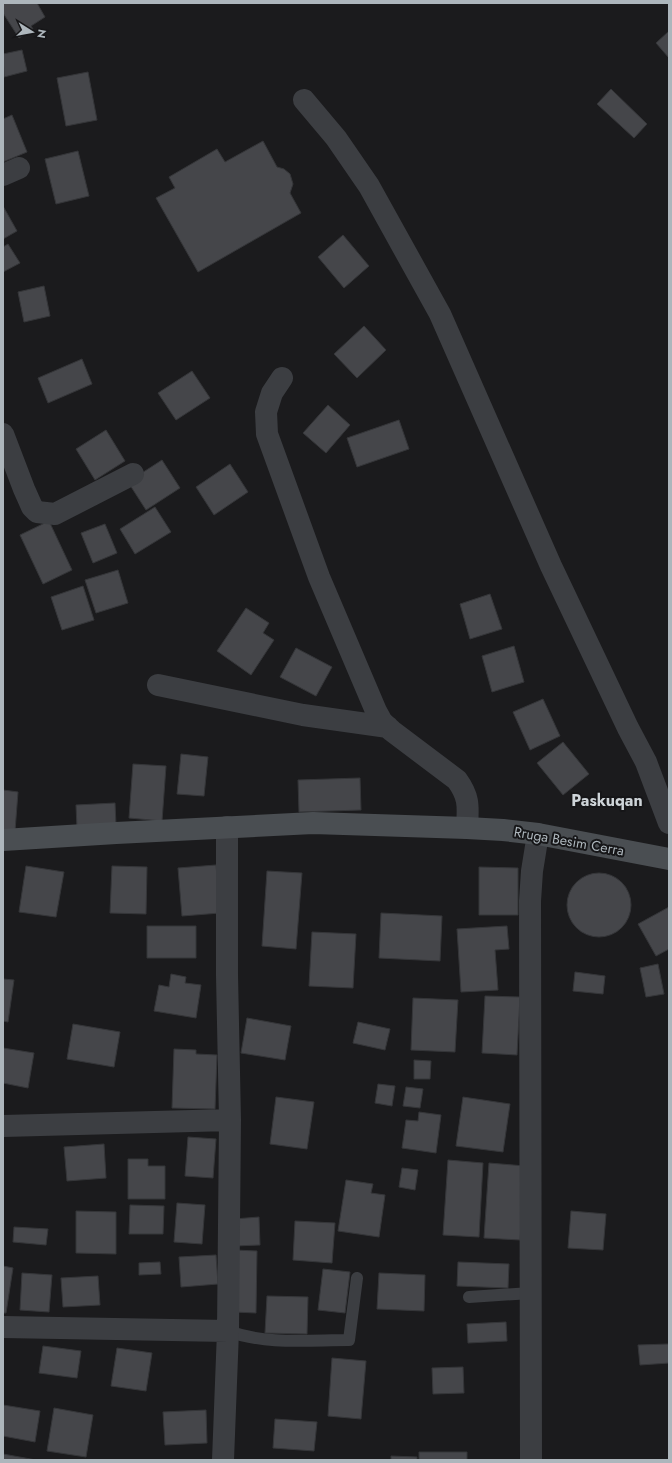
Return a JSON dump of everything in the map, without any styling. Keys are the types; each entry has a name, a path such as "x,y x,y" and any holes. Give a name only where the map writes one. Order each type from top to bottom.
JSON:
{"street":[{"path":"304,100 336,138 369,186 440,314 551,566 628,728 646,762 669,823"},
{"path":"282,378 272,393 266,412 267,434 319,577 382,722 457,780 463,789 468,803 467,828"},
{"path":"3,434 24,489 32,507 37,512 55,514 133,474"},
{"path":"158,685 303,715 388,727"},
{"name":"Rruga Besim Cerra","path":"3,840 313,823 503,830 538,834 669,859"},
{"path":"223,1460 228,1331 230,1120 227,975 227,827"},
{"path":"531,1460 530,901 532,871 538,834"},
{"path":"3,1126 230,1120"},
{"path":"3,1326 228,1331"}],"lane":[{"path":"228,1331 243,1337 263,1340 349,1340 357,1278"},
{"path":"469,1297 531,1293"}],"building":[{"path":"3,3 37,3 45,17 31,26 33,29 19,38 3,13"},
{"path":"669,31 669,58 656,43"},
{"path":"22,50 27,71 4,77 3,54"},
{"path":"88,72 97,120 66,126 57,78"},
{"path":"611,89 647,124 634,138 597,104"},
{"path":"12,115 27,152 3,162 3,119"},
{"path":"263,141 277,167 284,169 290,174 293,184 290,193 301,213 198,272 156,198 175,188 169,177 217,149 225,162"},
{"path":"78,151 89,196 56,204 45,159"},
{"path":"3,206 17,231 3,239"},
{"path":"343,235 369,266 344,288 318,257"},
{"path":"8,244 20,263 3,272 3,247"},
{"path":"44,286 50,316 24,322 18,292"},
{"path":"364,326 386,350 357,378 334,354"},
{"path":"82,359 92,384 48,403 38,378"},
{"path":"192,371 210,398 176,420 158,393"},
{"path":"328,405 350,425 326,453 303,433"},
{"path":"399,420 409,449 357,467 347,438"},
{"path":"106,430 125,461 95,480 76,449"},
{"path":"162,460 180,488 146,510 128,482"},
{"path":"230,464 248,492 214,515 196,487"},
{"path":"155,507 171,532 135,554 120,529"},
{"path":"49,521 72,570 43,584 20,535"},
{"path":"105,524 117,553 93,563 81,533"},
{"path":"118,570 128,603 96,613 85,580"},
{"path":"83,586 94,620 62,630 51,597"},
{"path":"490,594 502,629 470,639 460,604"},
{"path":"246,608 269,623 263,633 274,640 251,675 217,651"},
{"path":"514,646 524,682 492,692 482,656"},
{"path":"296,648 332,667 316,696 280,677"},
{"path":"543,699 560,736 530,750 513,712"},
{"path":"563,742 589,774 563,795 537,763"},
{"path":"181,754 208,757 204,796 177,794"},
{"path":"133,764 166,766 162,821 129,818"},
{"path":"360,778 361,810 299,812 298,780"},
{"path":"3,790 18,792 15,831 3,830"},
{"path":"115,803 116,825 77,828 76,805"},
{"path":"216,865 220,913 182,916 178,868"},
{"path":"26,866 64,872 56,917 19,912"},
{"path":"112,866 147,867 146,914 110,913"},
{"path":"479,867 518,868 518,915 479,915"},
{"path":"267,871 302,873 296,949 262,946"},
{"path":"593,873 605,873 622,882 629,893 631,905 629,917 622,928 605,937 593,937 581,932 572,923 567,911 567,899 572,887 581,878"},
{"path":"669,907 669,949 656,956 638,924"},
{"path":"381,913 442,916 440,961 379,958"},
{"path":"147,926 196,926 196,958 147,958"},
{"path":"507,926 509,949 495,950 498,990 461,992 457,929"},
{"path":"312,932 356,934 353,988 309,986"},
{"path":"658,964 664,994 646,997 640,968"},
{"path":"575,972 605,976 603,994 573,991"},
{"path":"171,974 186,977 185,983 201,985 196,1018 154,1011 159,985 169,987"},
{"path":"3,979 14,980 8,1022 3,1021"},
{"path":"485,996 520,997 517,1055 482,1053"},
{"path":"413,998 458,1000 455,1052 411,1050"},
{"path":"247,1018 291,1026 285,1060 241,1053"},
{"path":"358,1022 390,1029 385,1050 353,1043"},
{"path":"73,1024 120,1032 114,1067 67,1059"},
{"path":"3,1048 34,1053 28,1088 3,1083"},
{"path":"174,1049 196,1050 196,1054 217,1055 215,1109 172,1108"},
{"path":"414,1060 431,1061 430,1079 414,1079"},
{"path":"378,1084 395,1086 392,1106 375,1103"},
{"path":"406,1087 423,1089 420,1108 403,1106"},
{"path":"276,1097 314,1102 307,1149 270,1144"},
{"path":"463,1097 510,1104 503,1152 456,1146"},
{"path":"419,1112 441,1115 436,1153 402,1148 406,1120 418,1121"},
{"path":"188,1137 216,1139 213,1178 185,1176"},
{"path":"104,1144 106,1178 67,1181 64,1147"},
{"path":"128,1159 148,1159 148,1166 165,1166 165,1199 128,1199"},
{"path":"448,1160 483,1163 479,1237 443,1235"},
{"path":"489,1163 525,1166 520,1240 484,1238"},
{"path":"402,1168 418,1170 415,1190 399,1187"},
{"path":"346,1180 373,1184 371,1193 385,1195 379,1237 338,1231"},
{"path":"177,1203 205,1205 202,1244 174,1242"},
{"path":"130,1205 164,1206 163,1234 129,1234"},
{"path":"76,1211 116,1212 116,1254 76,1253"},
{"path":"571,1211 606,1214 603,1250 568,1248"},
{"path":"259,1217 260,1245 235,1246 234,1219"},
{"path":"295,1221 335,1223 332,1263 293,1260"},
{"path":"14,1227 48,1229 46,1245 13,1242"},
{"path":"235,1250 257,1251 256,1313 234,1312"},
{"path":"216,1255 218,1284 181,1287 179,1257"},
{"path":"160,1262 161,1274 139,1275 139,1263"},
{"path":"458,1262 509,1264 508,1288 457,1286"},
{"path":"3,1266 13,1268 6,1313 3,1313"},
{"path":"323,1269 350,1272 345,1313 318,1310"},
{"path":"22,1273 52,1275 49,1312 20,1310"},
{"path":"379,1273 425,1275 424,1311 377,1309"},
{"path":"98,1276 100,1305 63,1307 61,1278"},
{"path":"267,1296 308,1297 307,1334 265,1333"},
{"path":"506,1322 507,1341 468,1343 467,1324"},
{"path":"669,1344 669,1363 640,1365 638,1345"},
{"path":"43,1346 81,1351 77,1378 39,1373"},
{"path":"117,1348 152,1353 146,1391 111,1386"},
{"path":"332,1358 366,1361 361,1419 328,1416"},
{"path":"463,1367 464,1393 433,1394 432,1368"},
{"path":"3,1405 40,1411 35,1442 3,1436"},
{"path":"54,1408 93,1415 86,1457 47,1451"},
{"path":"206,1410 207,1443 165,1445 163,1412"},
{"path":"275,1419 317,1422 314,1451 273,1448"},
{"path":"419,1452 467,1452 467,1460 419,1460"},
{"path":"3,1454 36,1460 3,1460"},
{"path":"391,1456 417,1457 417,1460 391,1460"}],"district":[{"name":"Paskuqan","path":"607,800"}]}
